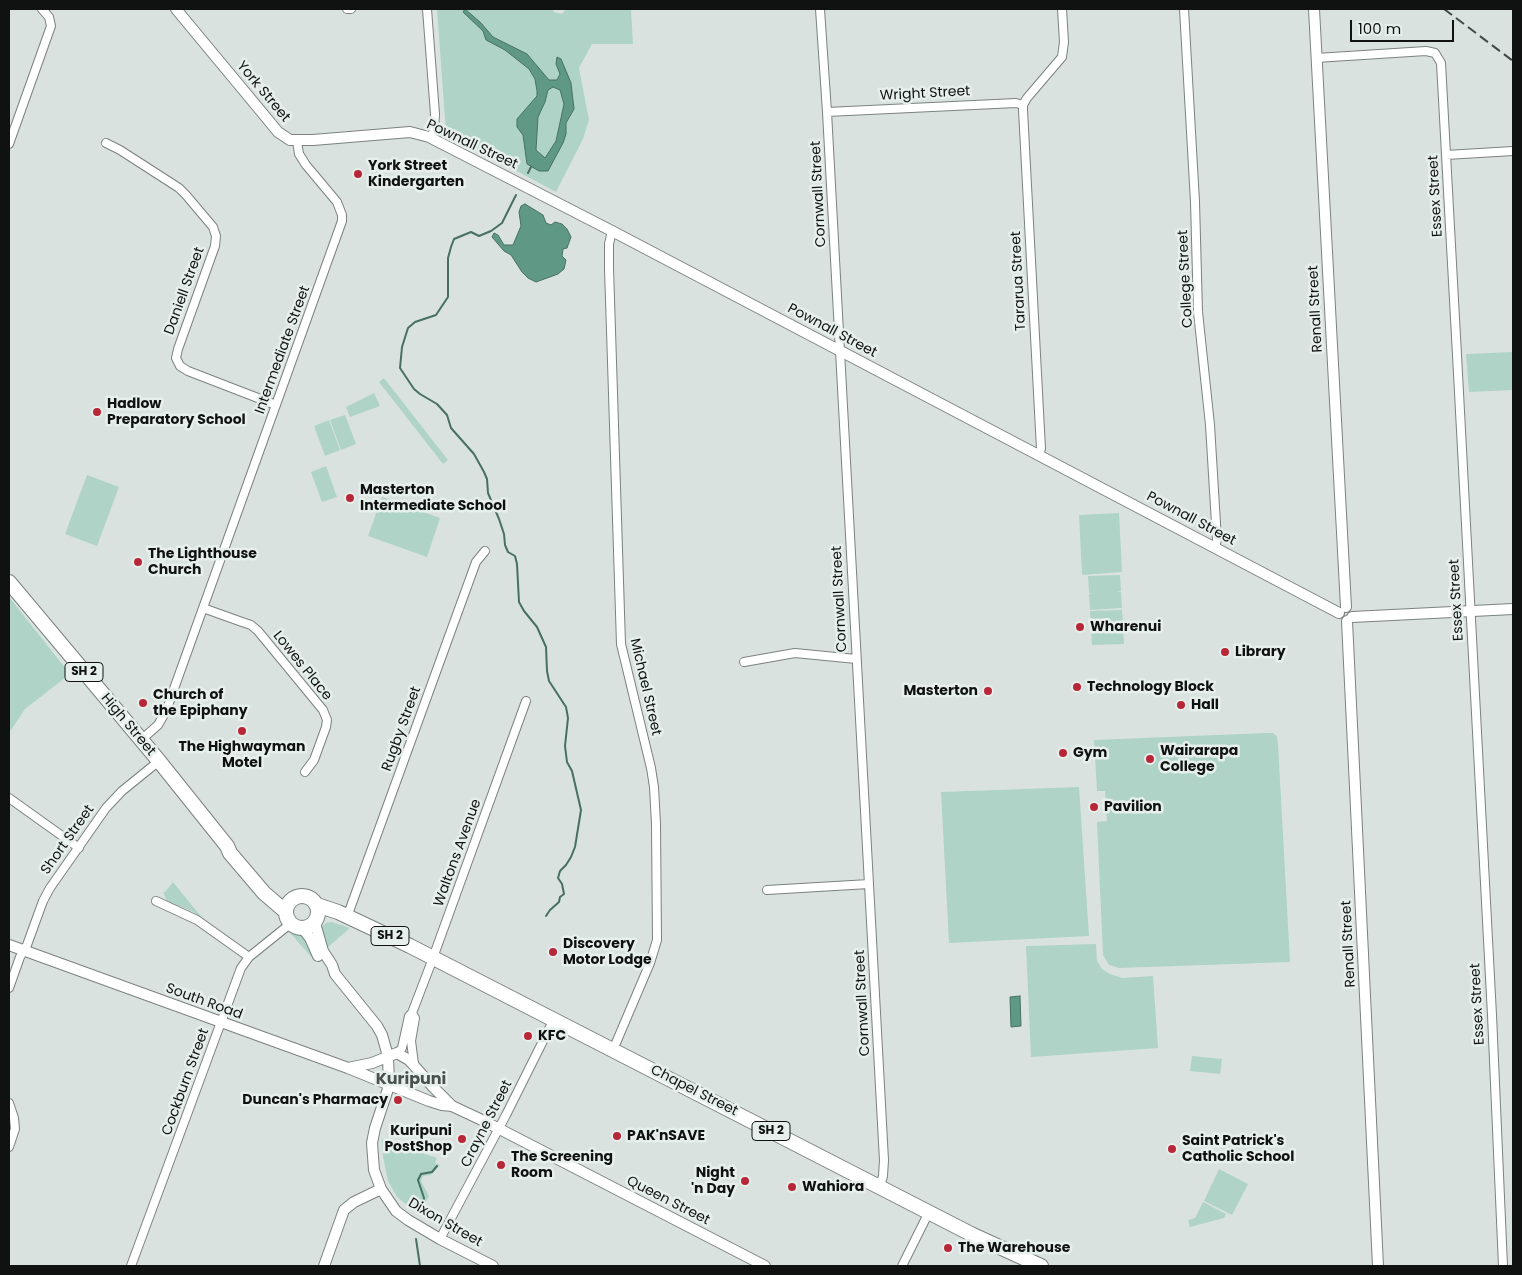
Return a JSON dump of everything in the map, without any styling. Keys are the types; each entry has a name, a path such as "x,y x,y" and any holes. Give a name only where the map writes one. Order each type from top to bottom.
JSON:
{"highway":[{"name":"High Street","path":"9,582 228,846 270,889 276,893 295,897"},
{"name":"High Street","path":"228,846 230,853 264,893 304,919"},
{"name":"SH 2","path":"295,897 307,896 313,900 304,919"},
{"path":"295,897 289,902 304,919"},
{"name":"Chapel Street","path":"304,919 338,912 387,934 971,1234 1041,1266"}],"street":[{"path":"9,144 51,26 49,17 42,9"},
{"name":"York Street","path":"176,9 278,132 290,140 297,141"},
{"path":"427,9 435,114 434,130 430,137"},
{"name":"Cornwall Street","path":"820,9 884,1160 884,1176 880,1186"},
{"path":"1023,105 1062,58 1064,50 1062,9"},
{"name":"College Street","path":"1184,9 1195,202 1198,312 1210,425 1217,540 1214,547"},
{"name":"Renall Street","path":"1314,9 1343,610"},
{"name":"Essex Street","path":"1316,58 1426,51 1435,53 1441,63 1503,1266"},
{"name":"Wright Street","path":"827,112 1016,103 1023,105"},
{"name":"Tararua Street","path":"1023,105 1041,449 1038,455"},
{"name":"Pownall Street","path":"297,141 404,132 418,133 430,137 1214,547 1343,610"},
{"name":"Intermediate Street","path":"141,740 154,730 162,719 340,228 342,215 337,202 302,159 299,154 297,141"},
{"name":"Daniell Street","path":"106,143 179,188 213,227 216,236 215,246 178,349 176,358 180,366 188,371 276,405"},
{"path":"1446,155 1513,152"},
{"name":"Michael Street","path":"612,231 609,244 609,268 620,637 654,787 657,940 650,963 612,1050"},
{"name":"Rugby Street","path":"347,917 476,562 485,551"},
{"name":"Lowes Place","path":"203,608 251,625 323,710 326,715 326,727 314,760 305,772"},
{"path":"1343,610 1352,610 1350,619 1513,609"},
{"name":"Renall Street","path":"1350,619 1378,1266"},
{"path":"744,662 795,653 856,659"},
{"name":"Waltons Avenue","path":"393,1055 402,1048 409,1016 412,1013 433,958 526,701"},
{"name":"Short Street","path":"9,988 46,894 106,808 114,799 159,762"},
{"path":"9,798 79,848"},
{"path":"768,890 869,884"},
{"path":"156,901 196,920 249,957"},
{"name":"Cockburn Street","path":"131,1266 241,968 249,957 304,919"},
{"name":"High Street","path":"304,919 310,938 326,970 335,974 377,1026 393,1055 389,1086"},
{"name":"South Road","path":"9,945 348,1068 389,1086"},
{"name":"Waltons Avenue","path":"412,1013 415,1018 411,1047 415,1067"},
{"name":"Crayne Street","path":"440,1239 499,1129 554,1019"},
{"path":"348,1068 372,1063 393,1055"},
{"name":"Queen Street","path":"393,1055 410,1060 432,1087 452,1106 765,1266"},
{"name":"Queen Street","path":"389,1086 429,1101 452,1106"},
{"name":"Dixon Street","path":"389,1086 372,1143 374,1170 381,1189 402,1216 440,1239 492,1266"},
{"path":"9,1104 16,1129 9,1147"},
{"path":"324,1266 344,1210 354,1202 381,1189"},
{"path":"902,1266 929,1212"}],"shaded area":[{"path":"437,9 465,9 552,9 554,12 562,14 566,9 631,9 633,44 592,44 579,68 589,120 583,139 556,192 446,133","holes":["465,9 493,37 509,46 549,80 557,80 560,74 556,64 571,83 574,109 566,123 566,134 539,171 527,164 523,135 517,126 517,119 537,96 535,79 529,69 505,50 486,40 483,31"]},
{"path":"465,9 493,37 527,54 549,80 557,80 560,74 556,64 557,57 561,59 571,83 574,109 566,123 566,134 563,143 548,171 539,171 527,164 523,135 517,127 517,119 537,96 535,79 529,69 505,50 486,40 483,31 463,12","holes":["553,87 560,90 564,104 556,141 545,158 536,150 538,117 548,90"]},
{"path":"553,87 560,90 564,104 556,141 545,159 536,150 538,117 549,89"},
{"path":"525,204 543,215 546,223 551,225 555,222 562,224 571,237 567,248 563,249 562,256 566,260 564,269 558,274 536,282 522,272 511,255 504,251 492,237 494,233 498,235 504,245 513,245 521,226 519,212 521,206"},
{"path":"1513,352 1513,390 1469,392 1466,354"},
{"path":"384,378 448,460 443,464 379,382"},
{"path":"374,393 380,406 350,417 346,407"},
{"path":"345,415 356,444 341,450 330,420"},
{"path":"329,420 340,450 325,456 314,426"},
{"path":"326,466 337,497 322,502 311,472"},
{"path":"87,475 119,487 97,546 65,534"},
{"path":"382,497 440,518 427,557 368,536"},
{"path":"1119,513 1122,572 1082,575 1079,515"},
{"path":"1120,575 1121,591 1117,592 1121,592 1122,608 1090,610 1089,594 1092,593 1089,593 1088,576"},
{"path":"9,597 70,674 25,709 9,733"},
{"path":"1122,610 1123,626 1091,627 1090,611"},
{"path":"1123,628 1124,644 1092,645 1091,629"},
{"path":"1273,733 1277,737 1278,744 1290,962 1119,968 1109,965 1103,955 1097,822 1107,821 1105,791 1097,791 1094,740"},
{"path":"1079,787 1089,936 949,943 941,792"},
{"path":"173,882 208,925 194,912 167,901 163,892"},
{"path":"332,922 350,928 327,948 321,927 326,923"},
{"path":"291,934 299,934 304,937 316,961 315,961"},
{"path":"1096,944 1097,961 1102,969 1110,974 1122,978 1153,976 1158,1048 1031,1057 1026,946"},
{"path":"1020,996 1021,1026 1011,1027 1010,997"},
{"path":"1192,1056 1222,1059 1220,1074 1190,1071"},
{"path":"382,1139 437,1158 435,1163 440,1165 431,1175 423,1176 421,1181 429,1196 419,1214 397,1197 388,1181 383,1157"},
{"path":"1219,1169 1248,1184 1232,1215 1204,1201"},
{"path":"1203,1202 1226,1214 1224,1218 1190,1227 1188,1220 1195,1218"}],"waterway":[{"path":"528,173 531,167"},
{"path":"516,195 502,223 491,231 479,236 471,232 454,239 448,258 448,297 436,315 415,322 408,328 402,347 400,368 414,389 437,404 447,415 451,428 474,454 484,472 487,479 488,493 504,534 505,545 508,552 515,556 519,602 537,627 546,647 549,681 566,707 568,718 565,746 567,762 572,771 581,810 575,847 571,857 560,871 558,878 562,884 564,894 546,916"},
{"path":"418,1210 424,1198 418,1180 421,1174 432,1172 437,1166"},
{"path":"416,1239 420,1266"}],"railway":[{"path":"1444,9 1513,61"}],"place":[{"name":"York Street Kindergarten","path":"358,174"},
{"name":"Hadlow Preparatory School","path":"97,412"},
{"name":"Masterton Intermediate School","path":"350,498"},
{"name":"The Lighthouse Church","path":"138,562"},
{"name":"Wharenui","path":"1080,627"},
{"name":"Library","path":"1225,652"},
{"name":"Technology Block","path":"1077,687"},
{"name":"Masterton","path":"988,691"},
{"name":"Church of the Epiphany","path":"143,703"},
{"name":"Hall","path":"1181,705"},
{"name":"The Highwayman Motel","path":"242,731"},
{"name":"Gym","path":"1063,753"},
{"name":"Wairarapa College","path":"1150,759"},
{"name":"Pavilion","path":"1094,807"},
{"name":"Discovery Motor Lodge","path":"553,952"},
{"name":"KFC","path":"528,1036"},
{"name":"Duncan's Pharmacy","path":"398,1100"},
{"name":"PAK'nSAVE","path":"617,1136"},
{"name":"Kuripuni PostShop","path":"462,1139"},
{"name":"Saint Patrick's Catholic School","path":"1172,1149"},
{"name":"The Screening Room","path":"501,1165"},
{"name":"Night 'n Day","path":"745,1181"},
{"name":"Wahiora","path":"792,1187"},
{"name":"The Warehouse","path":"948,1248"}],"district":[{"name":"Kuripuni","path":"411,1080"}]}
